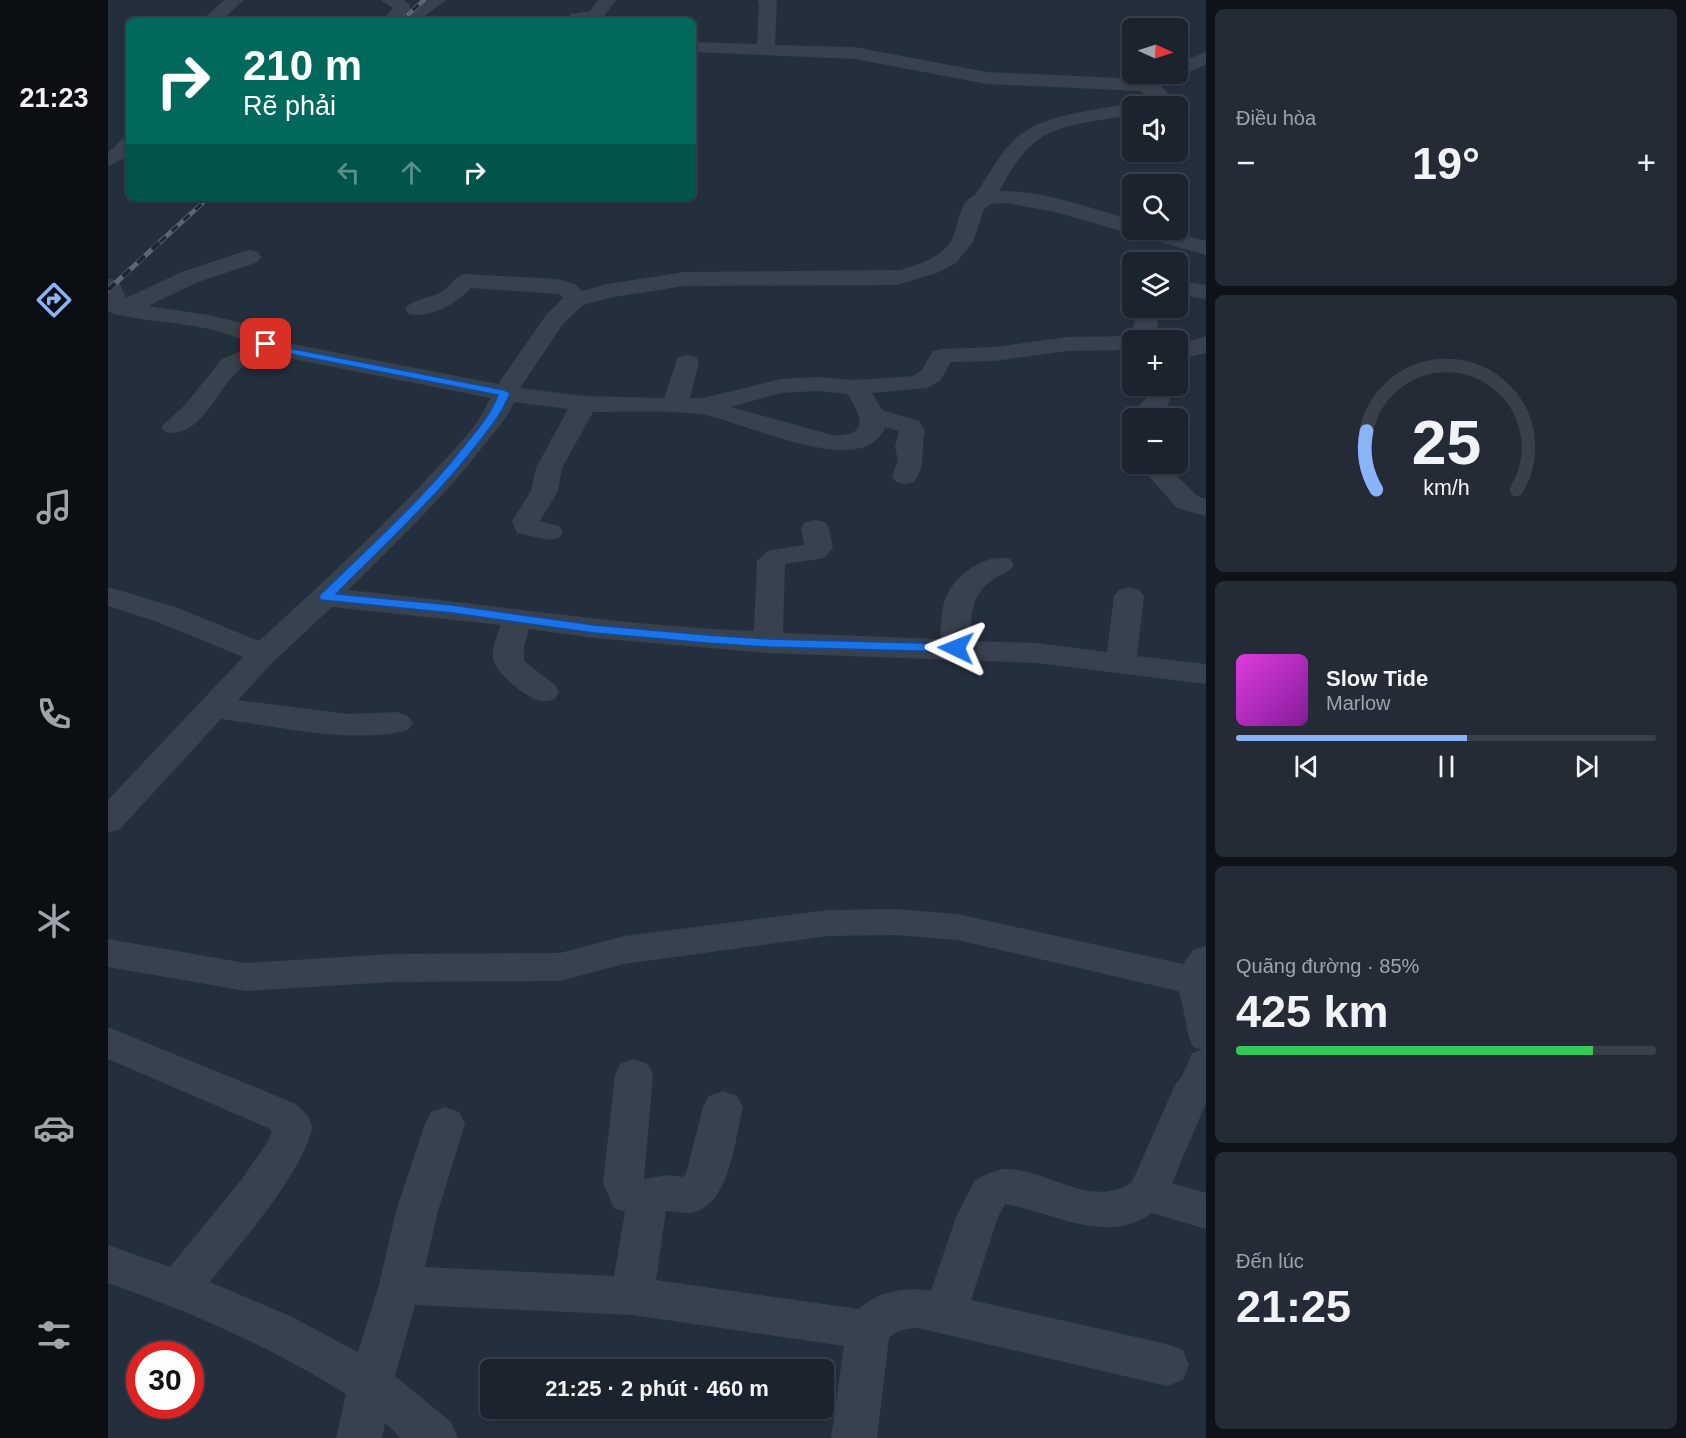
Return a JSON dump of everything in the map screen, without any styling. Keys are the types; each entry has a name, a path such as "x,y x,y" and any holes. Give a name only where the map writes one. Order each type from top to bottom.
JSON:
{"street":[{"path":"214,18 235,0"},
{"path":"389,0 400,5 402,9 394,18"},
{"path":"411,18 437,0"},
{"path":"577,18 596,15 607,0"},
{"path":"766,0 768,2 766,49"},
{"path":"696,47 854,53 987,78 1142,86 1153,89 1160,96"},
{"path":"1188,65 1206,58"},
{"path":"1142,86 1146,84"},
{"path":"108,821 263,654 325,597 415,508 458,461 498,411 504,393 562,310 577,299 606,291 684,279 897,278 923,272 944,261 958,249 965,237 976,203 984,197 1018,147 1030,135 1074,120 1122,111"},
{"path":"108,160 121,153 126,146"},
{"path":"984,197 1021,198 1122,224"},
{"path":"1177,240 1206,248"},
{"path":"122,309 190,277 250,257"},
{"path":"417,309 450,297 465,281 557,286 567,289 577,299"},
{"path":"108,285 111,287 116,306 122,309 208,322 246,331 271,347 504,393 584,404 704,406 840,444 859,440 872,428 872,415 855,387"},
{"path":"1188,289 1206,292"},
{"path":"704,406 781,386 817,384 855,387 918,383 931,376 942,356 960,353 1002,353 1019,348 1070,342 1122,343"},
{"path":"1188,350 1206,344"},
{"path":"174,427 194,410 231,364 271,347"},
{"path":"675,405 687,362"},
{"path":"1151,408 1160,396"},
{"path":"549,532 530,529 526,521 544,495 549,480 549,468 584,404"},
{"path":"872,415 910,426 912,431 908,447 911,461 905,476"},
{"path":"1160,474 1187,502 1206,508"},
{"path":"768,643 771,561 777,557 814,552 819,548 815,528"},
{"path":"956,648 958,601 966,586 981,573 1000,565"},
{"path":"108,596 165,614 263,654"},
{"path":"1121,662 1129,596"},
{"path":"325,597 452,609 594,629 768,643 956,648 1037,653 1206,674"},
{"path":"518,619 506,658 510,666 544,692"},
{"path":"212,707 348,725 397,723"},
{"path":"108,953 246,977 392,968 560,967 624,950 828,923 895,922 957,927 1198,970 1206,1036"},
{"path":"108,1042 282,1116 293,1127 287,1147 180,1287"},
{"path":"945,1315 977,1217 989,1192 1004,1186 1027,1190 1088,1209 1126,1209 1147,1194 1189,1096 1205,1077 1206,1064"},
{"path":"634,1075 623,1183 628,1194 635,1197 668,1193 690,1195 704,1183 723,1107"},
{"path":"359,1438 370,1384 400,1285 417,1211 445,1124"},
{"path":"1147,1194 1206,1211"},
{"path":"632,1296 648,1197"},
{"path":"108,1264 180,1287 280,1332 370,1384 435,1438"},
{"path":"400,1285 632,1296 829,1323 868,1331"},
{"path":"854,1438 868,1331 876,1319 893,1310 918,1308 1167,1365"}],"railway":[{"path":"404,18 424,0"},
{"path":"160,242 205,201"},
{"path":"108,290 161,241"}],"route":[{"path":"266,344 275,348 504,393 498,411 458,461 415,508 325,597 452,609 594,629 707,639 956,648"}]}
